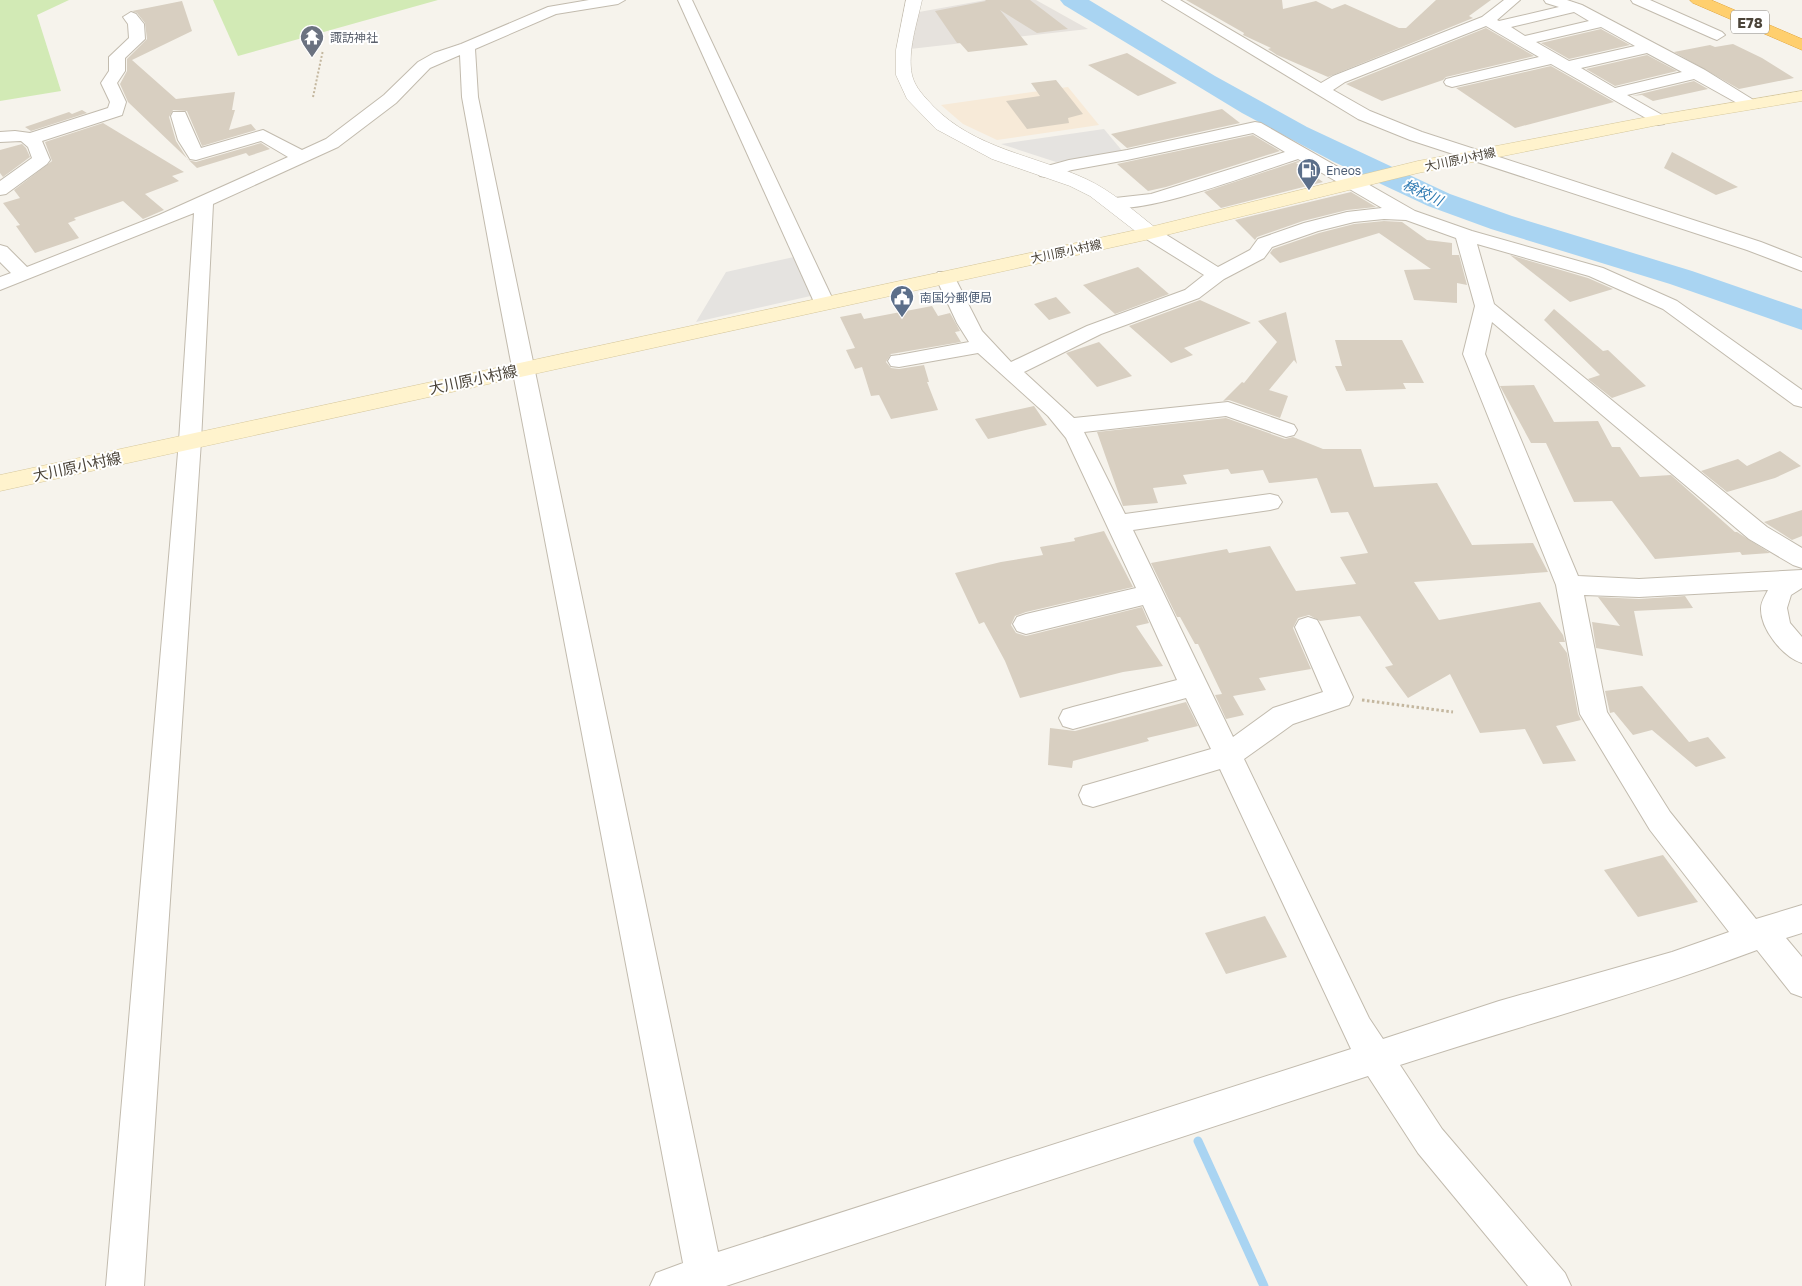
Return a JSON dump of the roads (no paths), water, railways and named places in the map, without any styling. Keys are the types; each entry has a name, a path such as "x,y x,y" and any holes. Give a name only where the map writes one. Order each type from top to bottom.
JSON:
{"highway":[{"name":"E78","path":"1698,0 1802,45"},
{"name":"E78","path":"1714,0 1802,38"}],"main road":[{"name":"大川原小村線","path":"0,482 824,302 1150,234 1352,182 1478,155 1658,120 1802,96"}],"street":[{"path":"0,284 204,202 303,158 340,138 390,99 424,64 440,56 467,47 553,10 618,0"},
{"path":"685,0 824,302"},
{"path":"914,0 904,50 904,75 913,95 942,124 964,138 999,155 1077,182 1113,203 1150,234 1217,275"},
{"path":"1169,0 1323,89 1364,115 1416,136 1754,246 1802,265"},
{"path":"1492,23 1513,0"},
{"path":"1551,0 1574,8 1603,22 1699,73 1752,104"},
{"path":"1638,0 1718,35"},
{"path":"1323,89 1339,79 1492,23 1574,8"},
{"path":"30,139 116,111 118,102 109,83 117,72 117,57 137,39 136,24 131,17"},
{"path":"1522,41 1603,22"},
{"path":"1492,23 1658,120"},
{"path":"467,47 470,97 705,1280"},
{"path":"1566,67 1650,47"},
{"path":"1452,82 1552,59"},
{"path":"1612,94 1699,73"},
{"path":"179,116 187,140 196,155 263,135 303,158"},
{"path":"1046,172 1069,165 1127,155 1255,127 1408,215 1465,235 1596,272 1670,305 1802,400"},
{"path":"0,137 22,135 30,139 39,152 40,160 0,190"},
{"path":"1113,203 1153,199 1299,153"},
{"path":"125,1286 190,441 204,202"},
{"path":"1009,371 1094,330 1192,294 1217,275 1257,254 1265,243 1311,227 1354,216 1384,213 1408,215"},
{"path":"1465,235 1485,306 1474,354 1569,585 1594,714 1660,821 1757,934 1802,982"},
{"path":"0,251 24,275"},
{"path":"945,276 972,330 984,346 1009,371 1059,413 1076,436 1149,594 1184,663 1193,686 1228,755 1357,1028 1430,1141 1552,1286"},
{"path":"1485,306 1758,533 1799,573"},
{"path":"899,360 984,346"},
{"path":"1069,426 1228,409 1286,430"},
{"path":"1116,524 1270,502"},
{"path":"1569,585 1639,588 1799,573"},
{"path":"1799,573 1781,588 1775,600 1773,613 1781,630 1802,653"},
{"path":"1026,624 1149,594"},
{"path":"1093,795 1228,755 1283,716 1340,697 1308,627"},
{"path":"1073,718 1193,686"},
{"path":"669,1286 705,1280 1499,1017 1672,967 1757,934 1802,919"}],"waterway":[{"name":"検校川","path":"1072,0 1251,108 1391,179 1460,208 1681,277 1802,320"},
{"path":"1198,1141 1264,1286"}],"place":[{"name":"諏訪神社","path":"312,58"},
{"name":"Eneos","path":"1309,191"},
{"name":"南国分郵便局","path":"902,318"}]}
